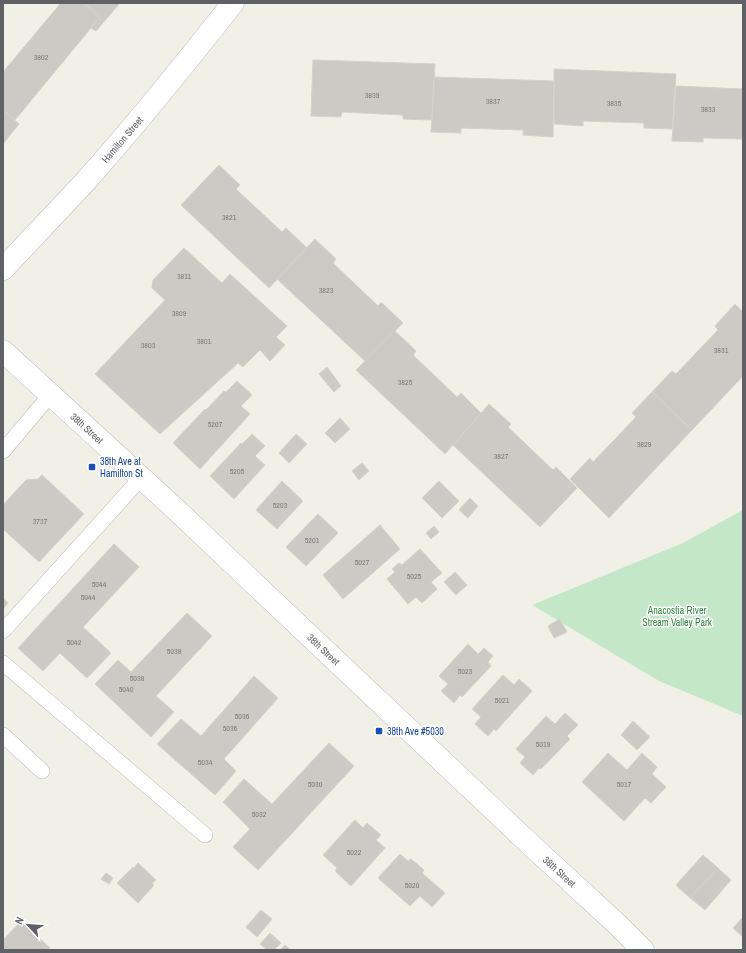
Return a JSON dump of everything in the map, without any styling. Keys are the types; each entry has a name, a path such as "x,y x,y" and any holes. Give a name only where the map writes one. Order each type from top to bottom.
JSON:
{"main road":[{"name":"Hamilton Street","path":"3,269 118,144 173,79 233,3"},
{"name":"38th Street","path":"3,351 141,478 643,950"}],"lane":[{"path":"3,452 50,394"},
{"path":"3,631 141,478"},
{"path":"3,663 205,835"},
{"path":"3,735 42,771"}],"green space":[{"name":"Anacostia River Stream Valley Park","path":"743,510 743,716 659,681 532,605 683,543"}],"building":[{"path":"61,3 84,3 100,17 15,120 3,110 3,72"},
{"path":"84,3 120,3 96,31 91,28 100,17"},
{"path":"313,60 435,64 432,120 403,119 403,115 342,112 341,117 311,116"},
{"path":"554,69 676,74 672,129 644,128 644,123 583,121 583,126 554,124"},
{"path":"434,77 554,81 553,137 523,135 523,130 461,128 461,133 431,132"},
{"path":"676,86 743,89 743,139 703,138 703,142 672,141"},
{"path":"3,110 19,124 3,144"},
{"path":"219,165 240,185 236,189 282,232 286,228 307,248 269,288 181,205"},
{"path":"315,239 336,259 333,263 378,306 381,302 403,323 365,361 277,279"},
{"path":"184,248 222,283 230,274 287,326 276,337 285,345 270,361 260,350 243,367 238,363 160,434 95,374 165,300 152,288 153,280"},
{"path":"735,304 743,312 743,376 692,430 652,392 672,371 676,374 718,330 715,326"},
{"path":"395,331 416,351 413,355 457,397 461,393 481,413 445,454 356,370"},
{"path":"327,367 341,386 334,392 319,374"},
{"path":"237,381 252,395 241,406 250,414 200,469 173,443 205,409 206,410 224,391 226,392"},
{"path":"652,392 692,430 609,518 570,479 590,458 593,462 636,417 632,413"},
{"path":"489,404 511,424 508,427 553,470 556,467 577,488 540,527 453,445"},
{"path":"340,418 350,429 335,443 325,433"},
{"path":"252,434 265,446 255,456 265,465 234,499 210,476 241,443 242,444"},
{"path":"296,434 307,444 289,463 279,453"},
{"path":"362,463 369,471 359,480 352,471"},
{"path":"42,475 84,514 39,562 3,529 3,505 26,480 38,479"},
{"path":"282,481 303,501 277,529 256,510"},
{"path":"439,481 459,501 442,518 422,498"},
{"path":"470,498 478,506 468,518 459,510"},
{"path":"318,514 338,533 306,566 286,547"},
{"path":"380,525 400,549 343,599 323,575"},
{"path":"434,526 439,532 431,539 426,533"},
{"path":"114,544 139,567 83,627 111,653 87,678 60,653 43,671 18,648"},
{"path":"420,549 442,573 431,582 437,589 422,603 416,597 408,604 387,579 395,572 392,569 399,563 402,565"},
{"path":"455,572 467,585 456,595 444,582"},
{"path":"3,598 8,603 3,609"},
{"path":"187,613 212,636 156,696 174,712 151,737 95,684 118,660 131,672"},
{"path":"560,619 567,632 554,638 548,626"},
{"path":"468,644 478,654 484,648 493,656 488,662 491,666 462,697 460,695 454,703 441,691 448,684 439,676"},
{"path":"503,675 514,685 519,679 532,691 496,731 494,729 488,736 475,724 481,717 472,709"},
{"path":"254,676 278,698 224,759 236,771 215,795 157,744 181,719 201,736"},
{"path":"565,713 578,725 567,736 570,739 541,769 539,768 533,775 520,763 525,757 516,749 546,716 555,724"},
{"path":"633,721 650,737 637,750 621,735"},
{"path":"329,743 354,766 258,870 233,847 250,829 223,802 244,779 272,804"},
{"path":"608,753 627,770 642,753 657,767 652,774 666,787 651,803 645,798 624,821 582,782"},
{"path":"355,820 363,828 367,823 381,835 376,840 385,848 351,886 335,871 337,868 323,855"},
{"path":"400,854 408,861 411,859 424,870 422,873 445,893 432,907 420,896 410,906 378,878"},
{"path":"703,855 718,868 690,898 676,885"},
{"path":"138,863 156,880 152,883 154,885 138,903 117,883"},
{"path":"718,868 731,880 705,910 690,898"},
{"path":"106,873 113,878 109,884 101,879"},
{"path":"261,910 272,919 257,937 246,927"},
{"path":"743,917 743,937 733,928"},
{"path":"21,921 50,948 48,950 3,950 3,940"},
{"path":"270,933 281,943 274,950 267,950 260,944"},
{"path":"285,945 291,950 280,950"}],"place":[{"name":"38th Ave at Hamilton St","path":"92,467"},
{"name":"38th Ave #5030","path":"379,731"}]}
